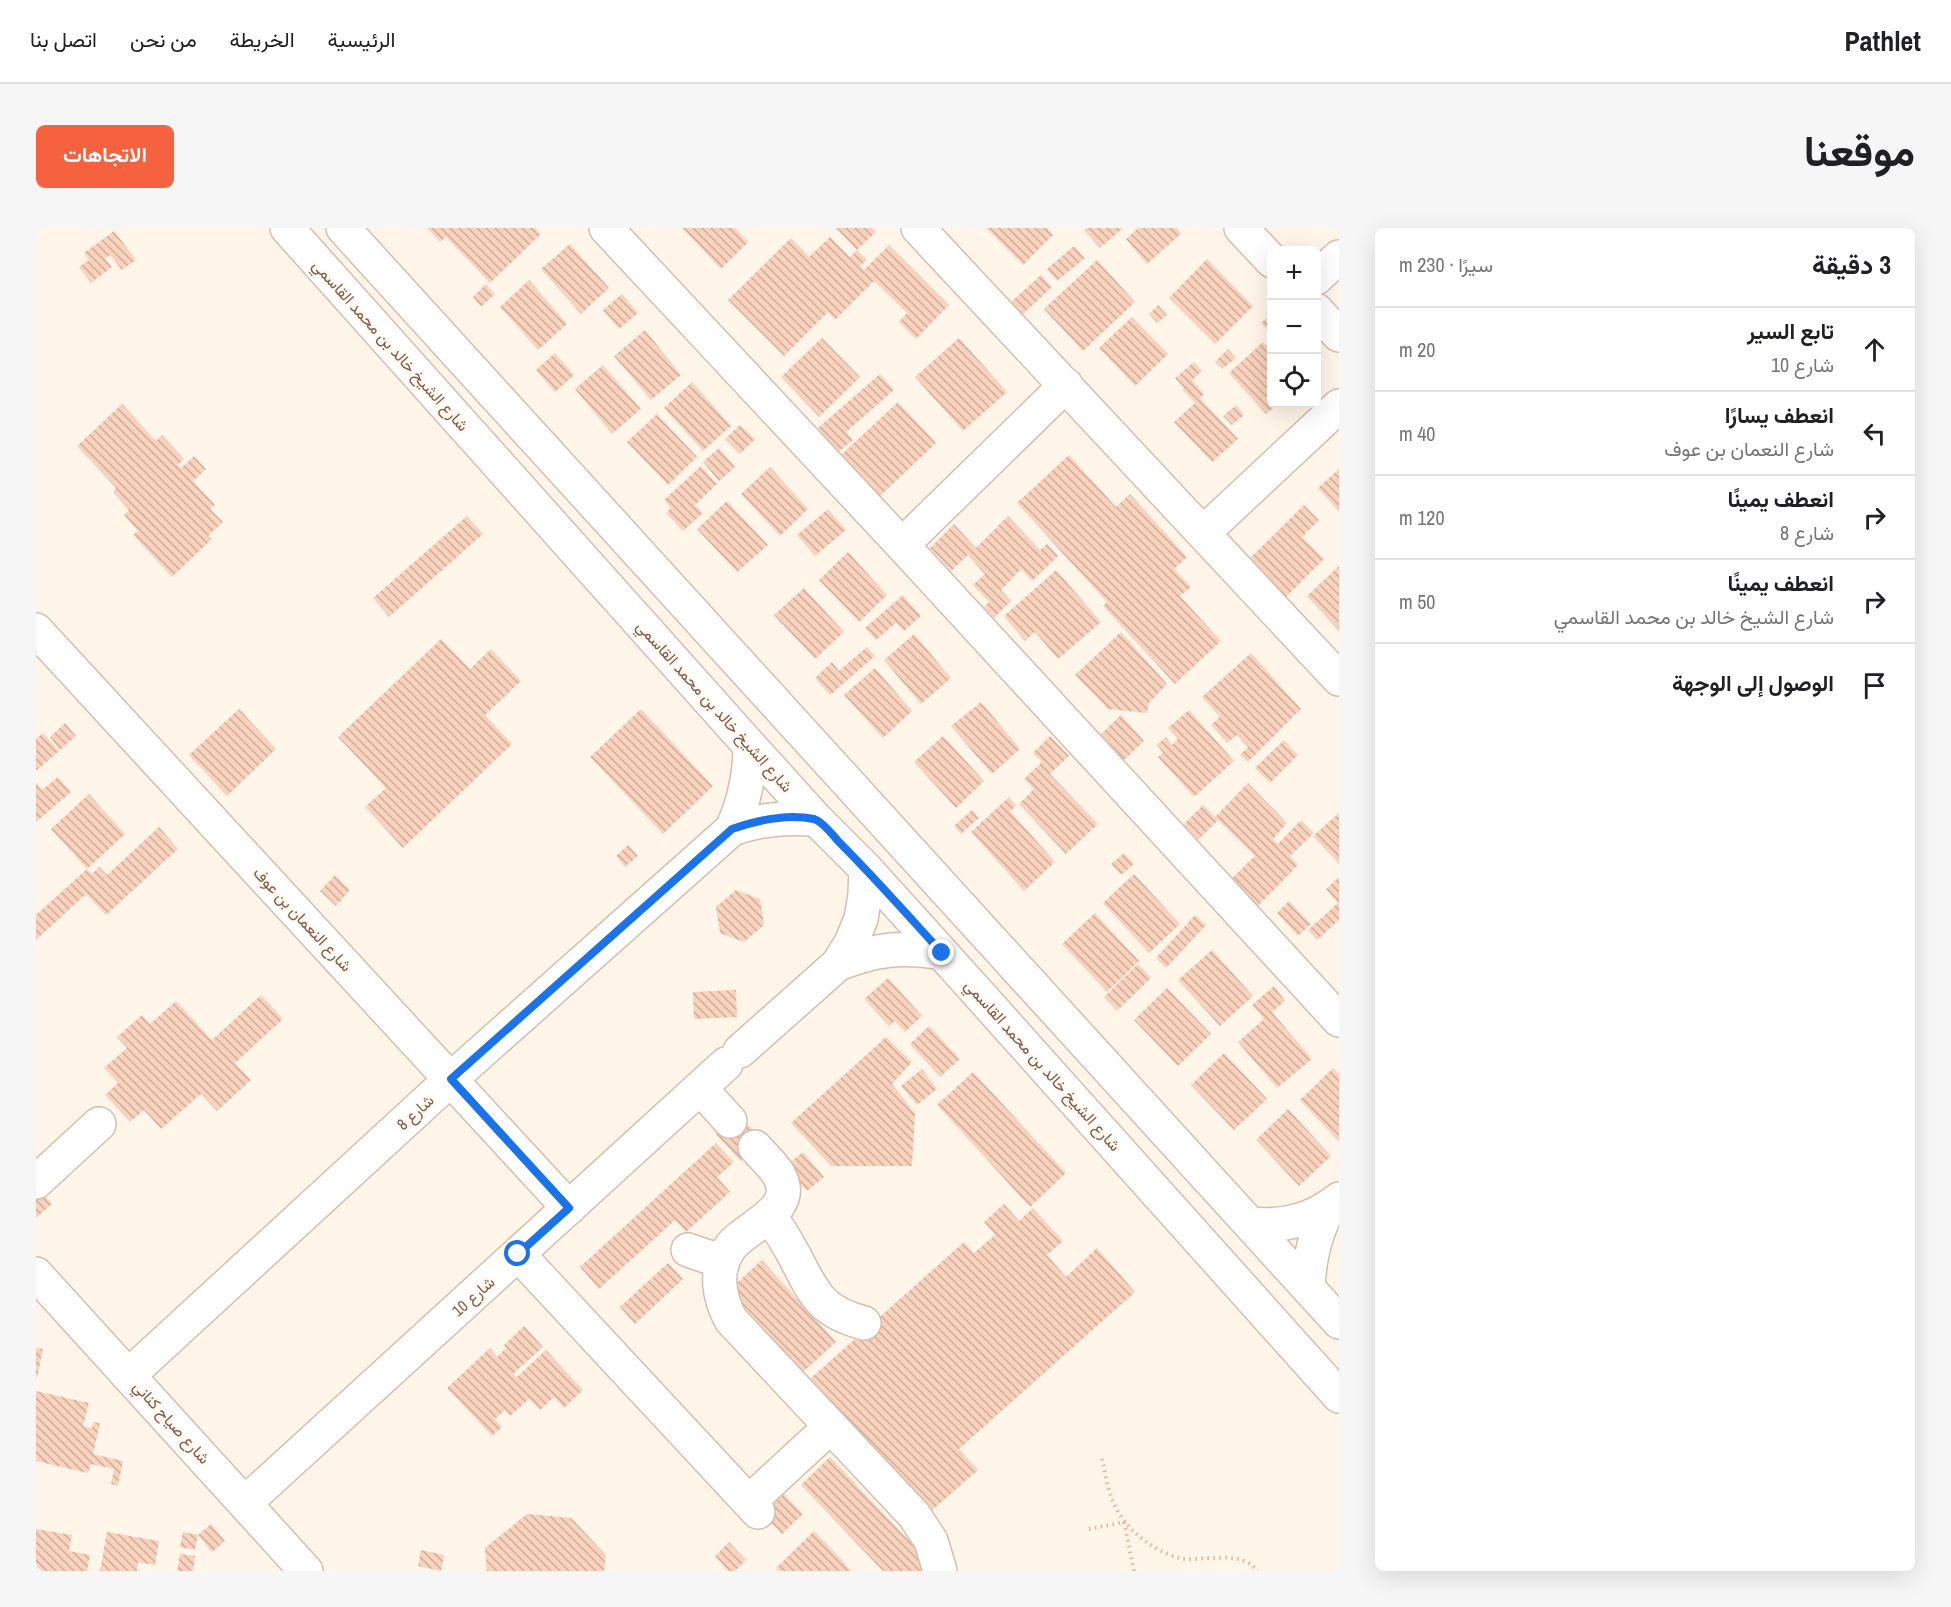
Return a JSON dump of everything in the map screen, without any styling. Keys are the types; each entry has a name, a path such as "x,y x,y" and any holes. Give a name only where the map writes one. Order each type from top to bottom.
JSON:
{"street":[{"name":"شارع الشيخ خالد بن محمد القاسمي","path":"287,228 750,746 817,820 866,868 1339,1396"},
{"path":"342,228 1339,1322"},
{"path":"606,228 902,545 1339,1020"},
{"path":"918,228 1339,678"},
{"path":"1241,228 1267,256"},
{"path":"1321,274 1339,257"},
{"path":"1321,315 1339,335"},
{"path":"902,545 1066,385"},
{"path":"1203,533 1339,406"},
{"name":"شارع النعمان بن عوف","path":"36,630 569,1208"},
{"name":"شارع 8","path":"732,829 749,780 750,746"},
{"name":"شارع 8","path":"129,1375 451,1079 732,829 774,818 795,817 817,820"},
{"name":"شارع 10","path":"245,1503 733,1057 838,964 851,943 861,919 866,868"},
{"name":"شارع 10","path":"838,964 863,954 889,949 916,948 942,953"},
{"path":"700,1088 730,1121"},
{"path":"36,1182 99,1124"},
{"path":"755,1147 780,1177 783,1188 782,1199 770,1216 740,1237 729,1249 723,1262 720,1292 730,1320 924,1528 937,1555 940,1571"},
{"path":"1251,1224 1268,1225 1292,1222 1316,1214 1335,1202"},
{"path":"1308,1288 1308,1271 1315,1237 1335,1202"},
{"path":"770,1216 818,1299 831,1310 864,1323"},
{"path":"688,1250 723,1262"},
{"path":"518,1254 754,1507 830,1427"},
{"name":"شارع صياح كناني","path":"36,1274 306,1571"}],"path":[{"path":"1102,1459 1111,1498 1124,1522 1134,1571"},
{"path":"1089,1529 1124,1522"},
{"path":"1124,1522 1153,1546 1181,1558 1226,1556 1241,1560 1258,1571"}],"building":[{"path":"427,228 535,228 541,234 490,283 446,237 440,242"},
{"path":"682,228 735,228 748,242 721,269"},
{"path":"836,228 872,228 876,232 857,250"},
{"path":"986,228 1047,228 1053,235 1023,265"},
{"path":"1087,228 1123,228 1100,248 1084,230"},
{"path":"1138,228 1177,228 1181,234 1147,264 1126,239"},
{"path":"114,231 136,260 122,270 110,255 105,259 112,267 91,283 79,267 89,260 84,253"},
{"path":"830,237 850,257 857,250 867,260 860,266 864,270 889,245 949,305 916,339 899,322 907,313 874,281 835,320 828,312 784,356 728,300 791,238 809,257"},
{"path":"570,244 609,288 581,314 541,269"},
{"path":"1074,246 1085,258 1057,281 1047,269"},
{"path":"1207,259 1253,306 1215,344 1169,298"},
{"path":"1097,260 1135,302 1083,351 1044,309"},
{"path":"1041,275 1052,287 1021,316 1010,303"},
{"path":"529,280 567,324 538,350 500,307"},
{"path":"486,284 495,294 481,307 473,297"},
{"path":"622,294 638,313 619,329 603,310"},
{"path":"1158,305 1167,315 1157,323 1149,314"},
{"path":"1132,317 1168,354 1135,386 1099,348"},
{"path":"1267,318 1267,330 1261,323"},
{"path":"645,330 681,375 651,400 614,356"},
{"path":"822,338 860,377 819,417 781,377"},
{"path":"959,338 1007,392 963,431 915,377"},
{"path":"1263,342 1267,346 1267,408 1273,408 1266,414 1229,373"},
{"path":"1228,349 1236,358 1222,369 1215,362"},
{"path":"555,353 574,375 555,392 536,370"},
{"path":"1194,362 1202,371 1192,380 1204,394 1200,398 1238,439 1212,462 1174,422 1195,403 1175,378"},
{"path":"603,365 641,409 612,434 575,389"},
{"path":"880,374 894,390 846,432 853,440 838,452 818,428"},
{"path":"692,382 731,426 703,451 664,408"},
{"path":"898,402 936,443 879,497 840,456"},
{"path":"122,404 156,441 162,435 184,459 178,465 181,468 194,456 206,469 193,481 215,505 210,509 223,522 208,536 212,539 172,577 133,535 138,531 124,515 129,510 113,492 116,488 77,446"},
{"path":"1236,405 1244,415 1232,425 1223,416"},
{"path":"657,414 697,457 668,485 627,442"},
{"path":"740,425 755,439 740,454 725,439"},
{"path":"719,448 735,467 719,481 703,462"},
{"path":"1069,455 1116,507 1130,494 1187,557 1174,569 1191,587 1180,596 1221,641 1175,684 1103,606 1107,602 1017,503"},
{"path":"701,466 717,484 695,505 703,513 683,531 666,513 671,508 664,500"},
{"path":"770,467 808,509 780,536 741,494"},
{"path":"1339,469 1339,512 1318,488"},
{"path":"727,501 768,545 737,572 697,529"},
{"path":"1304,505 1319,520 1302,537 1324,559 1281,602 1244,564"},
{"path":"828,509 846,530 815,556 797,535"},
{"path":"467,516 483,534 389,617 373,598"},
{"path":"1008,516 1040,550 1047,544 1058,556 1032,581 1021,569 1001,590 1011,601 994,618 984,607 989,602 973,585 985,574 968,555 951,571 930,548 954,524 976,548"},
{"path":"848,552 887,595 859,622 819,580"},
{"path":"1339,566 1339,631 1307,596"},
{"path":"1056,570 1101,622 1058,659 1035,632 1025,641 1004,616"},
{"path":"804,588 844,632 815,659 774,615"},
{"path":"903,595 921,616 904,631 896,623 876,640 865,628"},
{"path":"1121,632 1167,684 1149,703 1147,713 1108,709 1075,675"},
{"path":"914,634 951,678 921,704 884,660"},
{"path":"441,639 470,669 491,649 521,681 485,715 512,744 403,848 365,807 386,788 338,737"},
{"path":"867,647 875,656 830,695 815,678 832,662 839,671"},
{"path":"1251,653 1301,709 1248,762 1240,755 1248,747 1237,735 1227,743 1211,725 1220,717 1202,697"},
{"path":"875,668 912,711 883,738 844,695"},
{"path":"981,702 1020,749 992,774 951,726"},
{"path":"239,709 276,749 227,796 189,755"},
{"path":"641,709 713,786 663,834 590,757"},
{"path":"1189,710 1234,761 1194,797 1158,757 1163,753 1157,745 1166,737 1172,745 1178,739 1168,728"},
{"path":"1121,715 1144,741 1124,760 1101,734"},
{"path":"65,723 76,736 60,750 50,737"},
{"path":"43,733 59,751 36,771 36,739"},
{"path":"943,736 984,781 956,808 914,762"},
{"path":"1050,736 1069,756 1050,774 1098,824 1066,854 1019,804 1034,789 1024,779 1042,762 1033,753"},
{"path":"1284,740 1298,755 1270,783 1255,768"},
{"path":"58,777 71,792 36,822 36,782 42,790"},
{"path":"1248,783 1287,823 1273,839 1278,844 1301,820 1314,833 1290,856 1298,865 1256,908 1229,881 1255,856 1218,820 1198,840 1183,825 1203,805 1215,817"},
{"path":"89,794 125,834 87,869 51,829"},
{"path":"1009,797 1016,806 1010,811 1055,862 1024,891 971,832"},
{"path":"972,810 979,818 961,834 954,826"},
{"path":"1339,813 1339,864 1313,836"},
{"path":"159,827 178,849 106,915 86,894 36,940 36,915 87,869 92,874 99,867 107,875"},
{"path":"628,845 638,856 625,867 616,856"},
{"path":"1124,853 1134,864 1121,875 1111,864"},
{"path":"1134,874 1180,924 1149,953 1103,903"},
{"path":"335,875 350,890 336,906 320,891"},
{"path":"1339,877 1339,920 1317,940 1308,930 1338,903 1326,889"},
{"path":"736,890 760,899 764,925 744,942 720,933 716,907"},
{"path":"1289,901 1311,924 1298,936 1277,913"},
{"path":"1095,913 1139,961 1107,992 1062,944"},
{"path":"1195,915 1206,925 1166,968 1156,958"},
{"path":"1212,950 1253,996 1220,1026 1178,980"},
{"path":"1138,964 1151,978 1117,1011 1104,997"},
{"path":"888,978 922,1016 905,1032 895,1021 889,1026 864,999"},
{"path":"1274,986 1285,1001 1272,1012 1312,1059 1277,1088 1238,1042 1264,1019 1252,1005"},
{"path":"1167,988 1211,1034 1178,1066 1134,1020"},
{"path":"736,990 737,1017 694,1019 693,992"},
{"path":"261,995 283,1019 235,1063 251,1080 217,1111 201,1094 161,1129 144,1110 130,1122 105,1095 118,1083 104,1068 127,1048 117,1037 142,1015 150,1024 176,1001 212,1040"},
{"path":"929,1026 960,1059 940,1077 910,1044"},
{"path":"886,1037 912,1062 892,1084 915,1113 912,1166 831,1166 791,1123"},
{"path":"1224,1053 1267,1099 1234,1130 1191,1085"},
{"path":"1333,1068 1339,1074 1339,1142 1300,1100"},
{"path":"922,1069 937,1089 917,1105 901,1086"},
{"path":"973,1072 1066,1173 1030,1207 937,1105"},
{"path":"1288,1109 1331,1156 1299,1186 1256,1140"},
{"path":"739,1114 762,1141 740,1161 716,1134"},
{"path":"716,1143 734,1162 717,1177 730,1192 686,1232 675,1220 599,1289 580,1267"},
{"path":"803,1152 824,1177 807,1191 786,1166"},
{"path":"36,1185 52,1204 36,1218"},
{"path":"1004,1204 1019,1221 1033,1208 1063,1241 1047,1255 1066,1277 1097,1248 1135,1292 959,1449 978,1470 929,1513 810,1379 964,1242 974,1253 995,1235 984,1222"},
{"path":"762,1260 836,1342 803,1372 729,1290"},
{"path":"668,1263 683,1279 635,1324 620,1307"},
{"path":"524,1326 543,1347 513,1374 516,1378 546,1350 583,1390 564,1408 554,1397 540,1410 529,1399 510,1416 505,1410 495,1419 502,1427 492,1436 447,1388 490,1348 497,1357 506,1348 504,1345"},
{"path":"36,1348 43,1349 37,1378 36,1378"},
{"path":"36,1391 89,1403 83,1426 92,1428 93,1422 100,1423 93,1454 123,1461 118,1486 111,1484 114,1469 91,1464 88,1473 36,1461"},
{"path":"830,1457 932,1565 926,1571 883,1571 801,1485"},
{"path":"784,1494 803,1514 782,1534 763,1514"},
{"path":"527,1514 571,1518 606,1555 604,1571 487,1571 485,1548"},
{"path":"211,1524 225,1541 212,1552 198,1535"},
{"path":"36,1529 72,1535 69,1551 90,1555 87,1571 36,1571"},
{"path":"814,1531 851,1571 779,1571 776,1568"},
{"path":"107,1532 159,1541 155,1565 138,1562 137,1571 100,1571"},
{"path":"183,1532 198,1535 195,1550 180,1547"},
{"path":"729,1542 746,1560 735,1571 728,1571 715,1556"},
{"path":"421,1550 444,1555 441,1571 418,1566"},
{"path":"180,1554 195,1556 193,1571 177,1571"}],"route":[{"path":"518,1254 569,1208 451,1079 732,829 774,818 795,817 817,820 866,868 942,953"}]}
